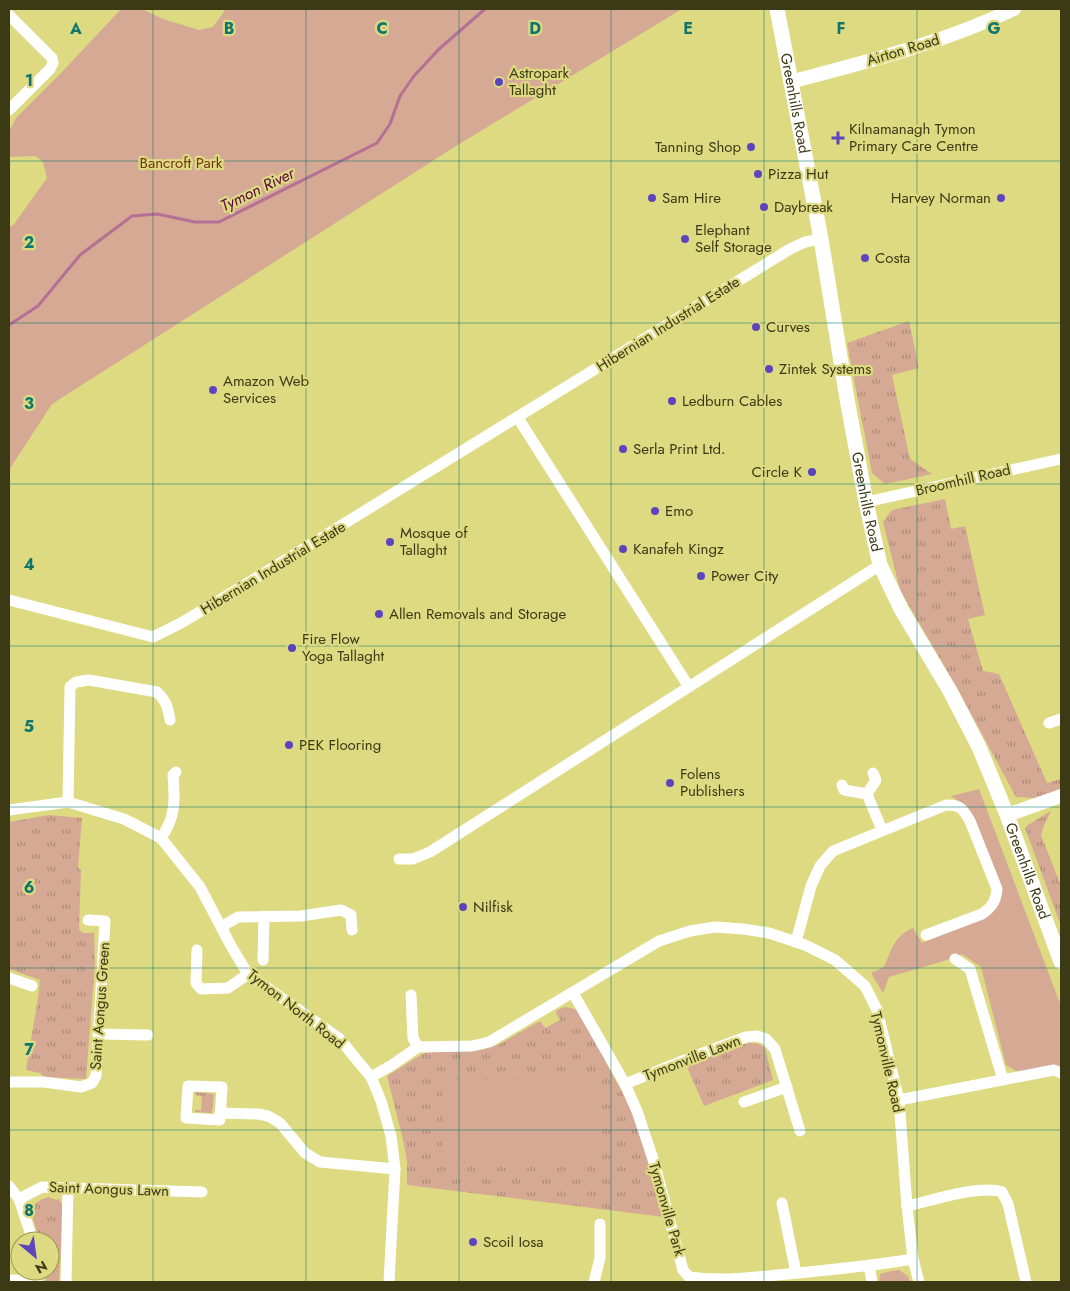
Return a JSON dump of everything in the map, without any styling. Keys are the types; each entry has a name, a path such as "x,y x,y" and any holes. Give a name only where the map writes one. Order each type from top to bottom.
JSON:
{"main road":[{"name":"Greenhills Road","path":"777,9 821,239 845,389 880,565 901,608 950,691 979,747 1008,815 1061,962"}],"street":[{"name":"Airton Road","path":"790,82 921,45 1014,9"},
{"path":"9,15 52,58 53,63 50,69 9,110"},
{"name":"Hibernian Industrial Estate","path":"9,600 153,637 189,619 790,249 805,242 821,239"},
{"path":"518,418 689,686"},
{"name":"Broomhill Road","path":"866,502 1061,459"},
{"path":"399,859 413,858 430,852 880,565"},
{"path":"68,802 70,687 76,682 89,680 157,692 165,700 170,720"},
{"path":"1049,723 1061,719"},
{"path":"161,838 169,828 175,806 174,775 176,772"},
{"path":"867,794 876,780 873,773"},
{"path":"842,786 844,790 867,794"},
{"path":"867,794 882,830"},
{"path":"1008,815 1061,796"},
{"name":"Tymon North Road","path":"9,810 68,802 124,819 161,838 200,887 248,974 340,1040 371,1077 381,1101 391,1136 395,1169 389,1282"},
{"path":"796,942 809,893 820,866 833,851 946,805 956,805 964,811 970,821 996,889 996,900 982,914 926,935"},
{"path":"221,926 238,918 301,916 341,910 351,915 352,930"},
{"path":"263,955 264,916"},
{"name":"Saint Aongus Green","path":"9,1082 44,1082 81,1087 92,1083 96,1076 105,921 88,920"},
{"name":"Tymonville Road","path":"418,1047 472,1046 489,1042 659,941 690,931 715,928 743,929 769,933 796,942 835,960 864,986 877,1010 898,1100 913,1259 919,1282"},
{"path":"197,950 196,983 201,989 228,988 248,974"},
{"path":"956,959 970,969 1003,1080"},
{"path":"9,978 32,986"},
{"name":"Tymonville Park","path":"573,992 625,1084 637,1111 654,1162 683,1270 689,1277 705,1279 746,1278 869,1266 913,1259"},
{"path":"371,1077 418,1047 413,1038 411,995"},
{"path":"98,1034 148,1035"},
{"name":"Tymonville Lawn","path":"625,1084 687,1058 746,1037 757,1036 766,1039 775,1049 800,1131"},
{"path":"898,1100 1054,1070 1061,1073"},
{"path":"744,1102 786,1087"},
{"path":"220,1113 268,1116 280,1123 305,1153 320,1162 395,1169"},
{"path":"9,1186 19,1200 30,1231"},
{"name":"Saint Aongus Lawn","path":"19,1200 42,1187 202,1192"},
{"path":"66,1282 68,1187"},
{"path":"907,1206 972,1191 994,1189 1002,1192 1008,1204 1026,1282"},
{"path":"782,1203 796,1273"},
{"path":"594,1282 600,1258 600,1224"},
{"path":"869,1266 872,1282"}],"green space":[{"name":"Bancroft Park","path":"121,9 142,9 163,19 199,30 213,27 226,9 682,9 456,146 52,404 9,470 9,228 14,224 47,178 43,162 35,156 9,157 9,131 16,118"},
{"path":"909,321 919,368 892,375 910,459 932,474 885,484 872,473 847,343"},
{"path":"945,499 951,529 965,526 985,615 968,619 983,671 999,674 1047,783 1061,779 1061,789 1035,798 1016,797 957,688 900,590 883,522 892,510"},
{"path":"979,789 1061,1006 1061,1067 1018,1072 1006,1065 981,967 962,954 889,977 883,993 871,973 884,967 894,944 907,931 913,928 922,943 987,917 997,906 1002,892 963,804 951,796"},
{"path":"1051,811 1041,835 1061,886 1061,926 1025,828"},
{"path":"49,815 82,818 78,868 81,870 79,929 83,933 94,933 95,962 86,1079 44,1077 40,1073 26,1070 40,980 9,969 9,822"},
{"path":"565,1007 579,1012 629,1105 664,1217 407,1185 407,1161 387,1076 424,1053 476,1051 498,1045 538,1022 541,1022 545,1028 560,1020 556,1013 557,1010"},
{"path":"759,1044 765,1048 773,1080 704,1106 686,1065 739,1045"},
{"path":"598,1079 598,1164 443,1165 443,1080"},
{"path":"195,1092 214,1094 212,1113 195,1112 195,1110 201,1110 202,1096 195,1095"},
{"path":"48,1197 59,1199 62,1204 60,1265 60,1231 37,1231 33,1220 33,1209 40,1200"},
{"path":"899,1270 908,1276 910,1282 879,1282 880,1274"}],"waterway":[{"name":"Tymon River","path":"9,325 38,306 80,255 132,216 157,214 195,222 219,222 377,143 390,124 400,96 414,76 439,49 485,9"}],"place":[{"name":"Astropark Tallaght","path":"499,82"},
{"name":"Kilnamanagh Tymon Primary Care Centre","path":"838,138"},
{"name":"Tanning Shop","path":"751,147"},
{"name":"Pizza Hut","path":"758,174"},
{"name":"Sam Hire","path":"652,198"},
{"name":"Harvey Norman","path":"1001,198"},
{"name":"Daybreak","path":"764,207"},
{"name":"Elephant Self Storage","path":"685,239"},
{"name":"Costa","path":"865,258"},
{"name":"Curves","path":"756,327"},
{"name":"Zintek Systems","path":"769,369"},
{"name":"Amazon Web Services","path":"213,390"},
{"name":"Ledburn Cables","path":"672,401"},
{"name":"Serla Print Ltd.","path":"623,449"},
{"name":"Circle K","path":"812,472"},
{"name":"Emo","path":"655,511"},
{"name":"Mosque of Tallaght","path":"390,542"},
{"name":"Kanafeh Kingz","path":"623,549"},
{"name":"Power City","path":"701,576"},
{"name":"Allen Removals and Storage","path":"379,614"},
{"name":"Fire Flow Yoga Tallaght","path":"292,648"},
{"name":"PEK Flooring","path":"289,745"},
{"name":"Folens Publishers","path":"670,783"},
{"name":"Nilfisk","path":"463,907"},
{"name":"Scoil Iosa","path":"473,1242"}]}
